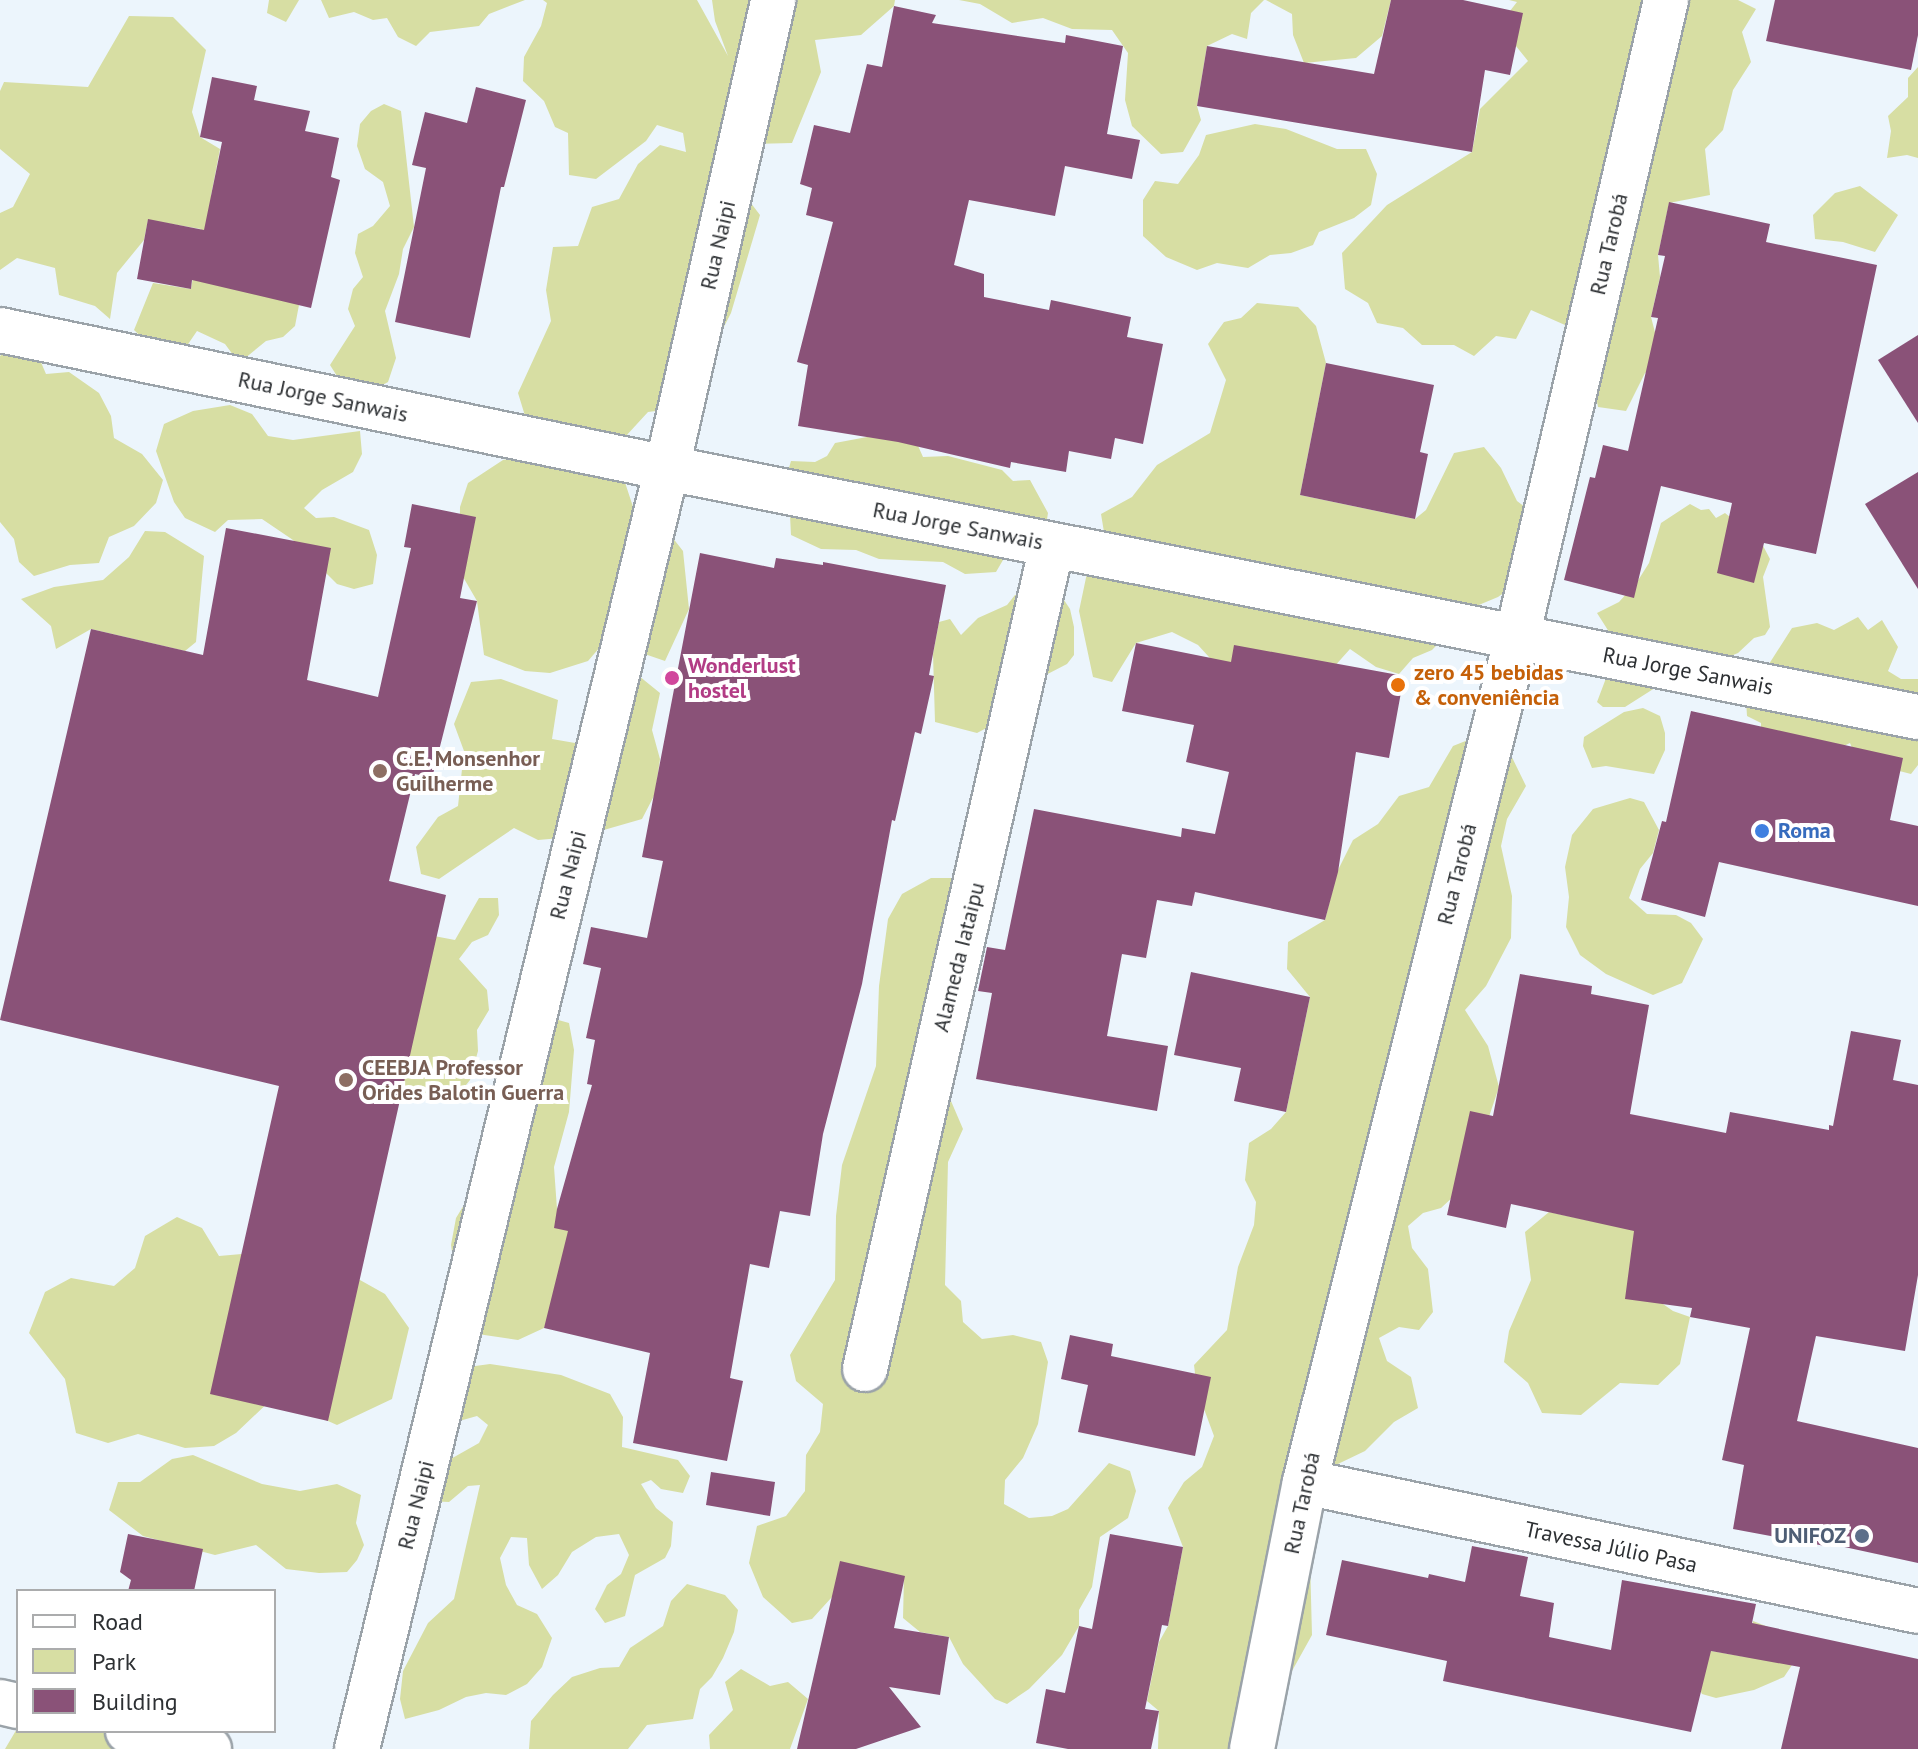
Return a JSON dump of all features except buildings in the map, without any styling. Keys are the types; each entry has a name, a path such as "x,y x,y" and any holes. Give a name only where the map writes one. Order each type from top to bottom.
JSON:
{"street":[{"name":"Rua Naipi","path":"357,1749 667,468 773,0"},
{"name":"Rua Tarobá","path":"1252,1749 1305,1482 1517,637 1666,0"},
{"name":"Rua Jorge Sanwais","path":"0,330 667,468 1918,717"},
{"name":"Alameda Iataipu","path":"865,1369 1052,545"},
{"name":"Travessa Júlio Pasa","path":"1305,1482 1918,1611"},
{"path":"137,1733 209,1749"}],"green space":[{"path":"269,0 299,0 286,22 267,13"},
{"path":"321,0 525,0 489,14 479,26 430,32 416,46 398,37 387,18 373,20 354,12 329,18"},
{"path":"543,0 697,0 728,56 715,21 712,0 895,0 894,6 861,35 815,40 821,72 792,143 754,144 721,164 760,215 731,313 712,350 695,406 648,412 614,449 639,525 665,528 683,551 689,609 665,661 633,650 613,632 588,661 550,673 525,671 484,655 477,601 459,570 460,507 468,483 503,460 542,453 530,432 518,393 551,321 546,290 553,247 578,246 592,207 619,199 638,164 660,145 686,152 683,133 657,125 646,141 596,179 569,175 568,133 555,127 544,101 523,81 524,57 541,26 547,3"},
{"path":"959,0 1264,0 1251,13 1247,39 1232,34 1207,46 1197,106 1201,120 1183,152 1161,154 1132,126 1125,100 1128,53 1112,30 1072,29 1043,18 1012,23 980,4"},
{"path":"1266,0 1391,0 1382,36 1356,58 1304,63 1293,35 1292,14"},
{"path":"1509,0 1738,0 1756,9 1742,32 1751,62 1733,90 1723,130 1705,149 1710,195 1669,203 1658,255 1660,277 1651,317 1663,363 1645,373 1626,411 1598,407 1590,365 1559,353 1565,325 1531,310 1516,339 1496,336 1474,356 1454,345 1422,345 1403,328 1377,323 1368,303 1345,289 1342,253 1387,205 1472,152 1480,109 1528,61 1499,25 1517,2"},
{"path":"129,16 173,17 206,50 192,112 200,137 220,149 211,196 299,305 295,326 283,337 266,341 239,363 225,344 197,331 182,353 150,345 134,330 153,283 191,289 201,229 148,220 144,240 117,273 110,319 95,306 59,295 55,268 17,258 0,270 0,213 13,207 30,174 0,149 0,91 4,82 88,87"},
{"path":"1918,67 1918,158 1907,155 1887,158 1891,131 1888,116 1908,97 1908,78"},
{"path":"384,104 401,111 414,227 403,249 399,274 385,311 396,358 388,382 366,394 342,384 330,365 355,326 348,309 353,289 363,277 355,253 358,234 373,226 390,206 383,182 365,169 357,146 360,124 371,111"},
{"path":"1255,124 1286,129 1337,149 1366,149 1377,174 1371,205 1354,218 1319,232 1313,245 1291,253 1270,255 1248,268 1217,263 1197,270 1166,257 1143,236 1143,200 1155,181 1178,184 1199,155 1206,135"},
{"path":"1860,186 1898,215 1875,252 1843,242 1815,239 1813,215 1835,193"},
{"path":"1257,303 1298,307 1316,326 1326,363 1300,495 1415,519 1426,510 1454,453 1484,447 1501,468 1517,501 1529,510 1516,584 1498,597 1474,607 1432,650 1413,658 1399,674 1376,667 1350,649 1333,668 1219,668 1198,645 1172,632 1136,643 1112,682 1093,677 1079,611 1087,573 1105,538 1101,514 1132,497 1157,465 1210,433 1226,380 1208,344 1224,322 1241,318"},
{"path":"20,342 40,360 46,374 69,372 99,393 111,416 114,438 142,454 163,480 156,503 134,526 109,537 99,563 70,565 34,576 19,562 14,539 0,522 0,356"},
{"path":"230,405 252,414 268,436 293,440 360,431 362,454 353,472 322,490 304,508 316,518 334,517 369,530 377,555 373,584 354,589 337,584 293,540 262,519 228,520 215,532 185,518 174,502 156,451 164,424 193,411"},
{"path":"867,437 915,439 923,457 948,456 1002,470 1013,481 1030,480 1048,513 1045,532 1017,559 1003,560 996,572 965,574 943,562 879,559 856,550 821,549 791,535 790,515 778,505 791,461 815,462 827,456 835,443"},
{"path":"1690,504 1701,510 1709,509 1716,518 1725,513 1761,542 1770,559 1763,577 1770,627 1765,635 1754,638 1738,653 1658,686 1625,707 1603,707 1597,702 1614,657 1611,635 1597,613 1619,602 1637,582 1649,563 1661,523"},
{"path":"145,531 165,532 204,556 196,642 185,651 91,629 56,649 51,626 21,599 54,587 103,580 129,557"},
{"path":"1031,593 1062,597 1070,609 1074,627 1074,655 1067,664 1036,680 996,723 977,733 935,722 933,654 939,622 950,619 961,635 978,618 1007,605 1015,595"},
{"path":"1858,617 1868,630 1882,620 1898,647 1888,671 1901,679 1918,679 1918,765 1911,774 1857,760 1850,743 1835,750 1761,739 1761,723 1747,716 1746,700 1792,628 1817,623 1834,630"},
{"path":"639,676 660,693 652,730 660,759 655,794 642,819 583,836 538,840 514,828 439,879 421,874 416,847 438,817 458,806 464,751 454,724 471,682 501,679 558,700 552,739 575,743 586,724"},
{"path":"1643,708 1660,716 1665,733 1665,750 1654,774 1606,766 1592,768 1583,746 1584,737 1624,712"},
{"path":"1483,734 1505,743 1526,786 1507,819 1501,846 1512,896 1511,938 1486,986 1465,1010 1488,1046 1499,1087 1466,1185 1441,1208 1423,1213 1408,1226 1412,1248 1428,1269 1433,1312 1419,1330 1399,1327 1379,1338 1387,1361 1411,1377 1418,1408 1394,1422 1365,1451 1315,1475 1310,1560 1312,1635 1277,1698 1266,1749 1158,1749 1159,1711 1147,1701 1159,1642 1168,1626 1183,1547 1168,1508 1184,1482 1202,1467 1214,1436 1197,1390 1194,1365 1227,1330 1238,1267 1254,1225 1256,1202 1245,1180 1249,1143 1271,1129 1286,1112 1310,997 1287,969 1288,942 1325,920 1337,872 1353,840 1378,824 1399,796 1429,787 1453,746"},
{"path":"1630,798 1644,802 1659,830 1653,853 1640,869 1629,898 1647,914 1676,915 1691,923 1703,939 1682,983 1653,995 1606,974 1580,955 1566,927 1569,897 1565,867 1572,835 1593,809"},
{"path":"931,878 955,878 945,1087 963,1129 948,1162 945,1285 961,1301 963,1322 982,1339 1013,1335 1041,1342 1048,1362 1038,1424 1023,1458 1005,1480 1004,1504 1029,1518 1052,1516 1068,1509 1109,1463 1130,1471 1136,1491 1128,1518 1100,1537 1092,1587 1079,1610 1079,1626 1062,1655 1029,1689 1007,1704 995,1699 963,1664 949,1637 920,1632 903,1618 904,1576 832,1597 812,1619 792,1623 763,1597 749,1563 757,1526 786,1516 805,1491 806,1455 820,1432 823,1404 796,1381 790,1355 835,1280 836,1216 842,1165 876,1066 879,986 888,919 902,894"},
{"path":"479,898 498,898 499,915 488,935 472,942 459,959 487,990 489,1010 477,1030 478,1051 470,1080 454,1100 426,1093 401,1092 434,936 455,940"},
{"path":"544,1016 569,1023 574,1050 569,1112 554,1167 557,1209 579,1233 544,1328 518,1340 464,1332 451,1245 456,1218 473,1190"},
{"path":"1631,1185 1640,1288 1673,1311 1690,1317 1680,1364 1658,1385 1620,1383 1581,1415 1542,1413 1528,1383 1504,1362 1509,1331 1531,1280 1525,1232 1549,1212 1596,1222"},
{"path":"177,1217 202,1228 219,1256 277,1251 360,1280 385,1294 409,1328 392,1399 337,1425 274,1397 236,1433 214,1446 185,1448 138,1434 108,1443 76,1433 65,1379 29,1333 45,1292 71,1278 114,1286 135,1268 145,1236"},
{"path":"490,1364 561,1375 610,1394 623,1417 622,1447 678,1460 690,1476 683,1493 661,1489 651,1480 641,1484 656,1508 673,1522 671,1546 665,1558 635,1575 625,1616 605,1623 595,1609 607,1585 621,1574 629,1555 619,1534 596,1537 572,1552 558,1575 542,1589 529,1565 527,1538 511,1537 500,1558 506,1585 517,1605 537,1614 552,1638 542,1667 527,1684 506,1695 486,1693 466,1697 439,1710 405,1719 400,1699 403,1671 428,1623 454,1599 480,1485 468,1486 449,1502 426,1501 433,1469 479,1443 488,1425 477,1416 452,1423 468,1367"},
{"path":"193,1455 262,1484 300,1491 337,1484 361,1495 356,1523 364,1545 357,1560 347,1572 319,1573 286,1569 256,1545 215,1555 143,1536 109,1510 118,1482 140,1482 172,1459"},
{"path":"687,1584 725,1595 738,1610 734,1632 723,1658 712,1677 700,1689 693,1719 647,1725 628,1749 529,1749 531,1721 553,1695 572,1677 600,1668 619,1667 630,1648 663,1626 671,1601"},
{"path":"1753,1621 1784,1633 1792,1665 1784,1677 1754,1690 1716,1698 1702,1694 1693,1676 1694,1648 1746,1657"},
{"path":"741,1669 770,1686 788,1682 808,1699 790,1749 710,1749 709,1735 733,1710 725,1682"},
{"path":"16,1730 16,1733 107,1733 139,1741 140,1749 5,1749"}],"place":[{"name":"Wonderlust hostel","path":"672,678"},
{"name":"zero 45 bebidas & conveniência","path":"1398,685"},
{"name":"C.E. Monsenhor Guilherme","path":"380,771"},
{"name":"Roma","path":"1762,831"},
{"name":"CEEBJA Professor Orides Balotin Guerra","path":"346,1080"},
{"name":"UNIFOZ","path":"1862,1536"}]}
